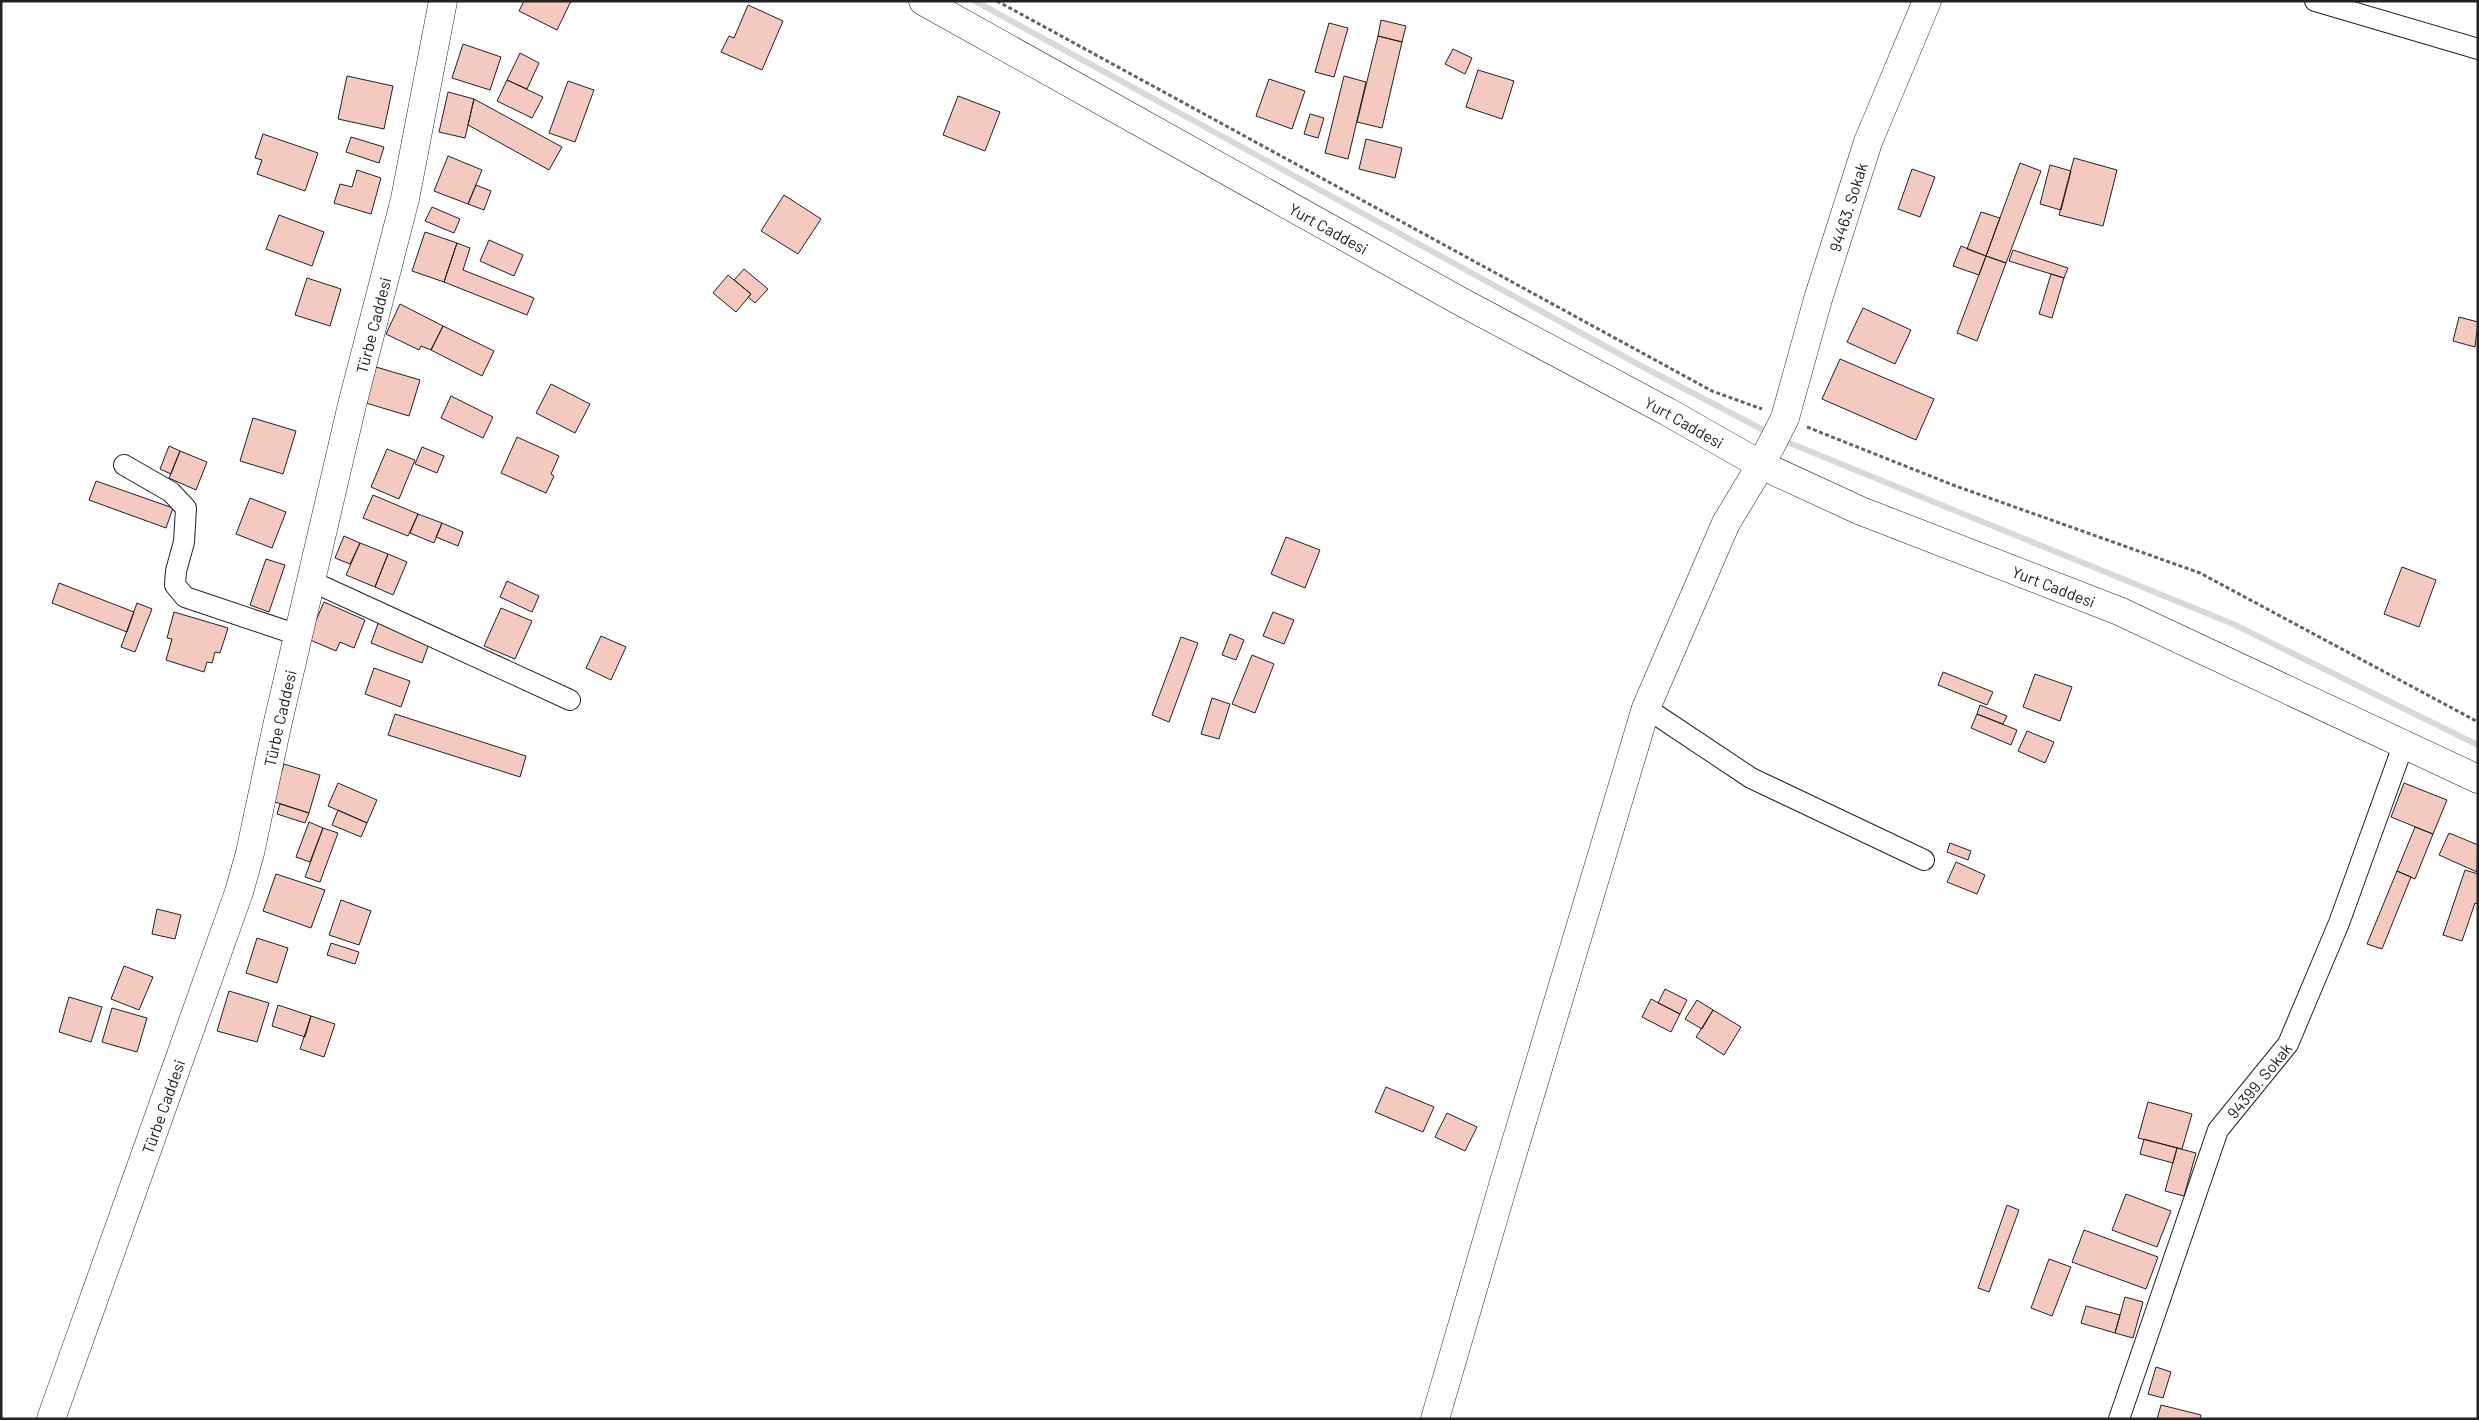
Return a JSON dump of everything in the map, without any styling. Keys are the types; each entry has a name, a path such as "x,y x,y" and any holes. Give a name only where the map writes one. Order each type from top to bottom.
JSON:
{"street":[{"name":"Türbe Caddesi","path":"51,1419 238,892 250,853 298,635 352,405 405,200 443,1"},
{"name":"Yurt Caddesi","path":"923,1 1458,300 1650,402 1761,465 1862,511 2119,611 2478,779"},
{"name":"94463. Sokak","path":"1435,1419 1646,708 1726,523 1761,465 1785,418 1818,299 1868,142 1927,1"},
{"path":"2315,1 2478,49"},
{"path":"124,465 171,492 186,508 184,542 176,571 175,585 185,598 298,635"},
{"path":"311,580 570,700"},
{"path":"1646,708 1751,778 1924,860"},
{"name":"94399. Sokak","path":"2119,1419 2218,1130 2288,1044 2339,922 2404,743"}],"path":[{"path":"998,1 1712,391 1953,485 2200,573 2478,722"}],"building":[{"path":"524,1 571,1 557,30 519,11"},
{"path":"748,5 783,21 762,70 721,52 729,36 734,38"},
{"path":"1381,20 1406,26 1402,42 1378,36"},
{"path":"1329,23 1348,28 1334,77 1315,72"},
{"path":"1378,36 1402,42 1382,128 1357,122"},
{"path":"463,44 501,57 490,90 452,78"},
{"path":"1453,49 1472,58 1465,74 1445,64"},
{"path":"520,53 539,63 527,89 507,80"},
{"path":"1478,70 1514,81 1502,119 1466,107"},
{"path":"347,76 393,86 384,129 338,119"},
{"path":"1344,76 1366,82 1348,159 1325,153"},
{"path":"1269,79 1305,91 1292,129 1256,116"},
{"path":"507,80 543,97 532,118 497,101"},
{"path":"568,81 594,90 575,142 549,133"},
{"path":"448,92 474,99 465,138 439,132"},
{"path":"958,96 1000,112 985,151 943,135"},
{"path":"474,99 562,147 549,170 468,125"},
{"path":"1310,114 1324,118 1318,138 1304,134"},
{"path":"263,134 318,153 305,191 257,174 262,160 255,158"},
{"path":"351,137 384,147 379,163 346,152"},
{"path":"1366,139 1402,148 1395,178 1359,169"},
{"path":"448,156 482,170 468,204 434,191"},
{"path":"2074,158 2117,170 2103,226 2059,215"},
{"path":"2020,163 2041,171 2006,263 1986,256"},
{"path":"2050,165 2071,171 2061,210 2040,204"},
{"path":"1912,169 1935,177 1920,217 1898,209"},
{"path":"357,170 381,178 371,214 334,203 340,184 352,187"},
{"path":"476,185 491,191 484,210 468,204"},
{"path":"784,195 821,219 798,254 761,231"},
{"path":"432,207 460,219 454,233 425,221"},
{"path":"1981,212 2000,218 1986,256 1967,249"},
{"path":"279,215 324,232 312,266 266,249"},
{"path":"425,232 457,243 444,282 412,271"},
{"path":"489,240 523,255 514,276 480,261"},
{"path":"457,243 470,248 463,270 534,298 527,315 444,282"},
{"path":"1961,246 1986,256 1979,275 1953,266"},
{"path":"2013,250 2068,268 2064,278 2009,261"},
{"path":"1986,256 2006,263 1977,341 1957,333"},
{"path":"744,269 768,289 755,303 748,297 751,294 734,280"},
{"path":"2051,274 2064,278 2052,318 2039,314"},
{"path":"728,275 751,294 736,312 713,293"},
{"path":"307,278 341,289 330,326 295,315"},
{"path":"400,304 443,326 431,350 421,346 419,350 386,334"},
{"path":"1863,308 1911,330 1895,364 1847,342"},
{"path":"2459,317 2478,322 2475,347 2453,341"},
{"path":"443,326 494,351 482,376 431,350"},
{"path":"1840,359 1934,399 1916,440 1822,399"},
{"path":"376,367 420,380 409,416 366,403"},
{"path":"551,384 590,404 575,433 536,413"},
{"path":"451,396 493,417 483,438 441,418"},
{"path":"253,418 296,431 283,474 240,461"},
{"path":"517,437 559,456 551,474 554,476 546,493 501,473"},
{"path":"169,446 180,451 171,474 160,469"},
{"path":"422,447 444,456 437,473 415,464"},
{"path":"387,449 415,460 399,499 371,487"},
{"path":"180,451 207,462 196,490 169,478"},
{"path":"96,481 173,508 166,528 89,500"},
{"path":"373,495 418,514 408,536 363,518"},
{"path":"250,498 286,512 272,548 236,534"},
{"path":"418,514 442,523 434,543 410,533"},
{"path":"442,523 463,532 458,546 436,537"},
{"path":"344,536 360,543 350,564 335,558"},
{"path":"1286,537 1320,550 1305,588 1271,574"},
{"path":"360,543 388,554 375,587 346,575"},
{"path":"388,554 407,562 393,595 375,587"},
{"path":"266,559 285,565 269,612 250,605"},
{"path":"2402,567 2436,580 2419,627 2384,614"},
{"path":"507,581 539,596 532,612 500,597"},
{"path":"59,583 134,612 127,632 52,603"},
{"path":"324,602 365,620 354,648 340,642 336,651 308,639"},
{"path":"137,603 152,609 135,652 121,647"},
{"path":"501,608 532,621 515,659 484,646"},
{"path":"174,612 228,628 220,653 215,652 212,663 207,662 204,672 166,660 172,639 167,638"},
{"path":"1273,612 1294,620 1284,644 1263,636"},
{"path":"379,621 430,641 422,663 371,643"},
{"path":"1230,634 1244,640 1236,660 1222,655"},
{"path":"601,636 626,647 611,680 586,668"},
{"path":"1181,637 1198,643 1169,722 1152,715"},
{"path":"1252,655 1274,664 1255,713 1232,704"},
{"path":"374,668 410,681 401,707 365,694"},
{"path":"1943,672 1993,692 1987,705 1938,685"},
{"path":"2035,674 2072,687 2060,721 2023,707"},
{"path":"1212,698 1230,704 1219,739 1201,734"},
{"path":"1980,705 2007,716 2003,724 1977,714"},
{"path":"395,714 526,756 520,777 388,735"},
{"path":"1977,714 2017,730 2011,745 1971,728"},
{"path":"2027,731 2054,742 2045,763 2018,751"},
{"path":"284,764 320,775 309,813 272,801"},
{"path":"338,783 377,800 367,823 328,806"},
{"path":"2404,783 2447,800 2433,834 2391,817"},
{"path":"280,804 309,813 305,823 277,814"},
{"path":"338,810 367,823 361,837 332,825"},
{"path":"309,822 323,828 310,862 296,857"},
{"path":"2415,827 2433,834 2415,879 2397,871"},
{"path":"323,828 338,833 320,882 305,877"},
{"path":"2449,833 2478,845 2477,872 2439,855"},
{"path":"1950,843 1971,851 1968,860 1947,852"},
{"path":"1956,862 1985,875 1977,894 1947,882"},
{"path":"2465,870 2478,874 2478,904 2475,903 2462,941 2443,935"},
{"path":"2397,871 2411,877 2382,949 2367,944"},
{"path":"276,874 325,890 311,928 263,911"},
{"path":"341,900 371,911 359,945 329,935"},
{"path":"157,909 181,915 175,939 152,934"},
{"path":"257,938 288,948 277,983 246,973"},
{"path":"331,943 359,952 355,964 327,955"},
{"path":"124,966 153,977 139,1010 111,999"},
{"path":"1665,989 1687,1000 1680,1014 1658,1003"},
{"path":"229,991 269,1003 257,1042 217,1031"},
{"path":"69,997 102,1007 91,1042 59,1032"},
{"path":"1651,999 1680,1014 1671,1032 1642,1017"},
{"path":"1697,1000 1713,1010 1702,1029 1685,1019"},
{"path":"278,1005 311,1016 305,1037 272,1026"},
{"path":"112,1008 147,1018 137,1052 102,1042"},
{"path":"1713,1010 1741,1027 1724,1055 1696,1037"},
{"path":"311,1016 335,1024 324,1057 300,1049"},
{"path":"1386,1087 1434,1107 1423,1132 1375,1112"},
{"path":"2148,1102 2192,1114 2182,1149 2138,1138"},
{"path":"1447,1113 1477,1127 1465,1151 1435,1137"},
{"path":"2144,1139 2177,1148 2173,1163 2140,1154"},
{"path":"2177,1148 2196,1153 2184,1196 2165,1191"},
{"path":"2126,1194 2171,1211 2157,1247 2112,1230"},
{"path":"2007,1205 2019,1210 1989,1292 1978,1288"},
{"path":"2084,1230 2158,1257 2146,1289 2072,1262"},
{"path":"2049,1259 2071,1267 2052,1316 2031,1308"},
{"path":"2125,1297 2143,1302 2133,1338 2115,1333"},
{"path":"2086,1306 2120,1315 2115,1333 2081,1323"},
{"path":"2156,1367 2171,1372 2163,1398 2148,1394"},
{"path":"2161,1405 2201,1415 2200,1419 2157,1419"}],"waterway":[{"path":"975,1 1645,368 1771,434"},
{"path":"1782,440 2233,624 2478,745"}]}
